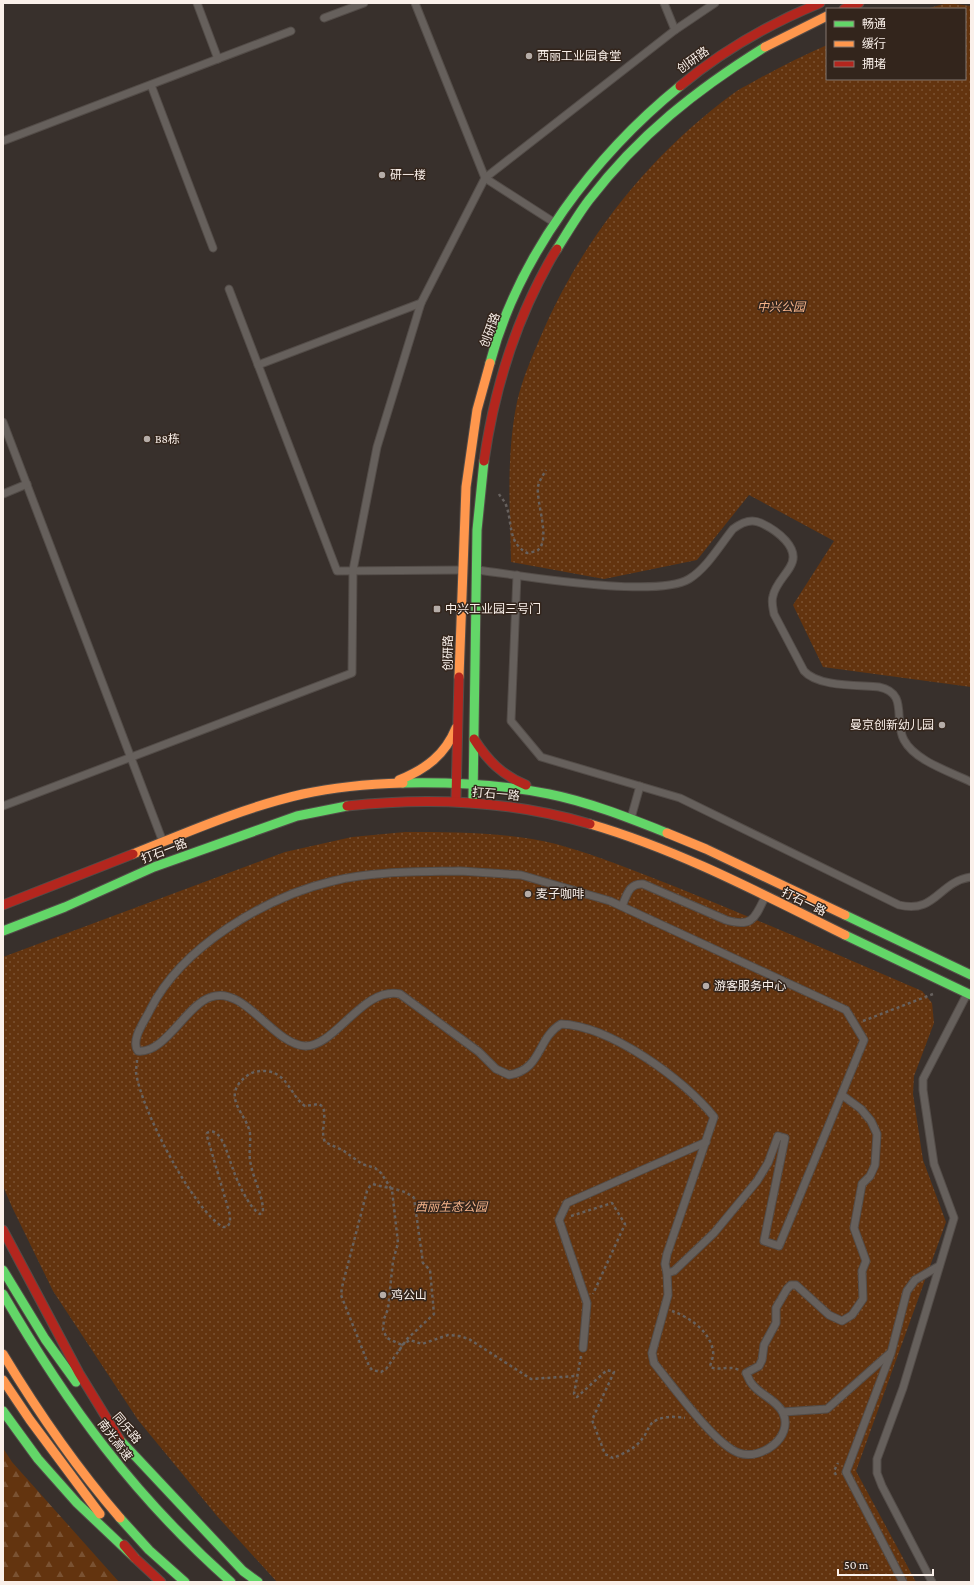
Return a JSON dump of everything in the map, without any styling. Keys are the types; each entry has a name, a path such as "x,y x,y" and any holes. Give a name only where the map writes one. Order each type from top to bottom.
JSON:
{"main road":[{"name":"创研路","path":"456,803 465,492 477,409 488,370 513,302 555,223 602,161 633,126 667,95 709,63 748,37 820,3"},
{"path":"846,8 859,3"},
{"path":"473,804 477,570 480,493 493,412 503,370 522,318 537,287 582,210 611,172 665,116 734,64 776,40 826,16"},
{"path":"385,784 419,772 441,756 452,739 459,719"},
{"path":"474,739 490,764 500,772 512,779 549,794"},
{"name":"打石一路","path":"3,905 163,842 250,810 297,796 354,786 385,784 473,785 549,794 631,818 706,849 971,975"},
{"name":"打石一路","path":"3,931 65,907 154,867 297,816 328,809 380,803 493,804 548,813 624,834 690,860 952,986 970,992"},
{"path":"3,1230 79,1373 120,1440"},
{"name":"同乐路","path":"3,1270 45,1339 120,1440 244,1571 258,1582"},
{"name":"南光高速","path":"3,1294 32,1346 72,1404 119,1466 168,1524 231,1582"},
{"path":"3,1354 47,1422 94,1488 144,1545 185,1582"},
{"path":"3,1380 82,1493 135,1558"},
{"path":"3,1411 38,1459 77,1503 161,1582"}],"lane":[{"path":"197,3 218,59"},
{"path":"324,18 364,3"},
{"path":"415,3 485,178 568,232"},
{"path":"664,3 675,30"},
{"path":"3,806 352,673 353,570 377,447 421,303 485,178 675,30 715,3"},
{"path":"3,141 291,31"},
{"path":"151,85 213,248"},
{"path":"229,289 337,571 477,570 605,586 667,586 689,579 698,572 733,529 740,523 757,521 784,538 791,546 794,555 792,565 773,595 772,604 774,614 804,672 808,676 820,681 886,689 892,693 899,706 899,726 901,734 909,748 922,758 971,782"},
{"path":"258,365 421,303"},
{"path":"3,422 132,757 163,842"},
{"path":"3,494 27,484"},
{"path":"517,575 512,721 541,757 680,798 899,905 918,907 927,904 952,883 971,877"},
{"path":"631,818 640,786"},
{"path":"667,1273 674,1271 714,1233 757,1181 768,1163 778,1136 785,1138 764,1241 779,1246 864,1040 856,1024 846,1010 622,906 528,877 503,873 460,871 362,875 333,881 276,902 252,914 208,942 168,981 154,1002 135,1042 138,1051 145,1052 158,1044 206,998 222,995 235,1000 294,1043 303,1046 310,1046 322,1040 362,1007 392,992 400,994 478,1052 496,1069 509,1075 526,1069 534,1061 555,1028 561,1024 569,1025 608,1038 641,1055 672,1076 700,1100 714,1117 667,1254 665,1264 668,1295 666,1309 652,1358 654,1363 702,1421 730,1449 740,1454 750,1455 762,1453 778,1440 784,1431 785,1424 783,1412 776,1403 752,1384 746,1373 759,1366 762,1360 764,1345 776,1323 776,1308 792,1285 800,1287 829,1315 842,1321 852,1315 863,1300 862,1271 866,1261 854,1228 862,1184 870,1176 875,1165 877,1134 871,1121 861,1109 842,1094"},
{"path":"622,906 632,886 637,883 643,884 726,920 736,923 744,923 752,920 756,916 765,897"},
{"path":"932,1582 882,1486 877,1473 877,1459 903,1388 938,1266 954,1218 934,1164 923,1090 923,1079 970,992"},
{"path":"583,1348 587,1303 559,1220 567,1203 706,1142"},
{"path":"902,1582 846,1472 891,1353 907,1291 911,1284 938,1266"},
{"path":"783,1412 827,1410 891,1353"}],"path":[{"path":"499,494 506,505 518,548 527,553 538,551 543,544 543,528 538,496 538,485 546,470"},
{"path":"856,1024 952,986"},
{"path":"138,1051 136,1071 141,1092 165,1149 202,1208 223,1228 227,1227 230,1223 230,1215 207,1133 212,1131 223,1142 232,1168 244,1193 256,1212 260,1214 263,1212 263,1206 250,1164 250,1134 236,1105 235,1093 240,1082 249,1074 263,1071 275,1074 287,1083 294,1096 305,1106 319,1104 324,1107 325,1113 323,1132 325,1142 344,1151 362,1164 375,1168 381,1173 392,1190 398,1243 394,1261 388,1309 384,1318 383,1330 387,1338 402,1345"},
{"path":"374,1184 392,1190 408,1192 414,1198 423,1263 430,1270 435,1309 432,1317 407,1339 399,1350 386,1369 381,1372 372,1370 368,1366 341,1295 367,1191 370,1186 374,1184"},
{"path":"559,1220 612,1203 625,1224 587,1303"},
{"path":"666,1309 685,1316 707,1336 714,1353 710,1366 716,1369 733,1367 746,1373"},
{"path":"399,1350 402,1345 410,1340 422,1344 448,1335 459,1336 469,1339 531,1379 576,1376"},
{"path":"583,1348 576,1376 574,1394 578,1397 607,1370 614,1372 592,1420 605,1454 613,1458 623,1454 642,1440 652,1423 659,1419 679,1416 702,1421"}],"green space":[{"name":"中兴公园","path":"947,3 971,6 971,687 823,667 793,605 834,541 749,495 697,560 604,579 511,562 511,442 521,386 557,302 597,234 620,202 646,172 674,144 703,117 734,93 777,69 826,45 826,80 966,80 966,8 930,8"},
{"name":"西丽生态公园","path":"405,832 462,833 518,837 556,844 587,853 769,925 922,991 932,1003 934,1023 914,1076 913,1094 923,1160 946,1222 856,1471 916,1582 277,1582 217,1516 138,1420 53,1291 3,1186 3,957 285,852 352,837"},
{"path":"3,1448 12,1462 119,1582 3,1582"}],"traffic: fast":[{"path":"557,249 589,200 648,134 692,97 765,47"},
{"path":"490,363 503,323 520,284 540,247 564,210 618,143 680,86"},
{"path":"473,798 477,530 484,461"},
{"path":"403,783 476,784 549,794 594,806 667,833"},
{"path":"3,931 65,907 154,867 297,816 347,806"},
{"path":"845,915 971,975"},
{"path":"845,935 971,995"},
{"path":"3,1270 45,1339 76,1382"},
{"path":"3,1294 52,1374 105,1448 133,1483 164,1516 196,1550 231,1582"},
{"path":"3,1411 38,1459 77,1503 135,1558"},
{"path":"109,1426 120,1440 243,1571 258,1582"},
{"path":"120,1518 149,1550 185,1582"}],"traffic: slow":[{"path":"765,47 826,16"},
{"path":"459,677 466,487 477,410 490,363"},
{"path":"399,780 418,771 434,760 452,738 456,728"},
{"path":"133,854 238,813 281,799 340,788 403,783"},
{"path":"590,824 688,860 845,935"},
{"path":"667,833 706,849 845,915"},
{"path":"3,1354 58,1439 120,1518"},
{"path":"3,1380 30,1420 100,1514"}],"traffic: jam":[{"path":"680,86 712,61 747,39 764,29 820,3"},
{"path":"846,8 859,3"},
{"path":"484,461 492,414 511,346 519,324 539,281 557,249"},
{"path":"456,797 459,677"},
{"path":"474,739 490,761 510,777 526,785"},
{"path":"347,806 408,802 469,803 530,810 590,824"},
{"path":"3,905 133,854"},
{"path":"3,1230 79,1373 120,1440"},
{"path":"124,1545 135,1558 161,1582"}],"place":[{"name":"西丽工业园食堂","path":"529,56"},
{"name":"研一楼","path":"382,175"},
{"name":"B8栋","path":"147,439"},
{"name":"中兴工业园三号门","path":"437,609"},
{"name":"曼京创新幼儿园","path":"942,725"},
{"name":"麦子咖啡","path":"528,894"},
{"name":"游客服务中心","path":"706,986"},
{"name":"鸡公山","path":"383,1295"}]}
